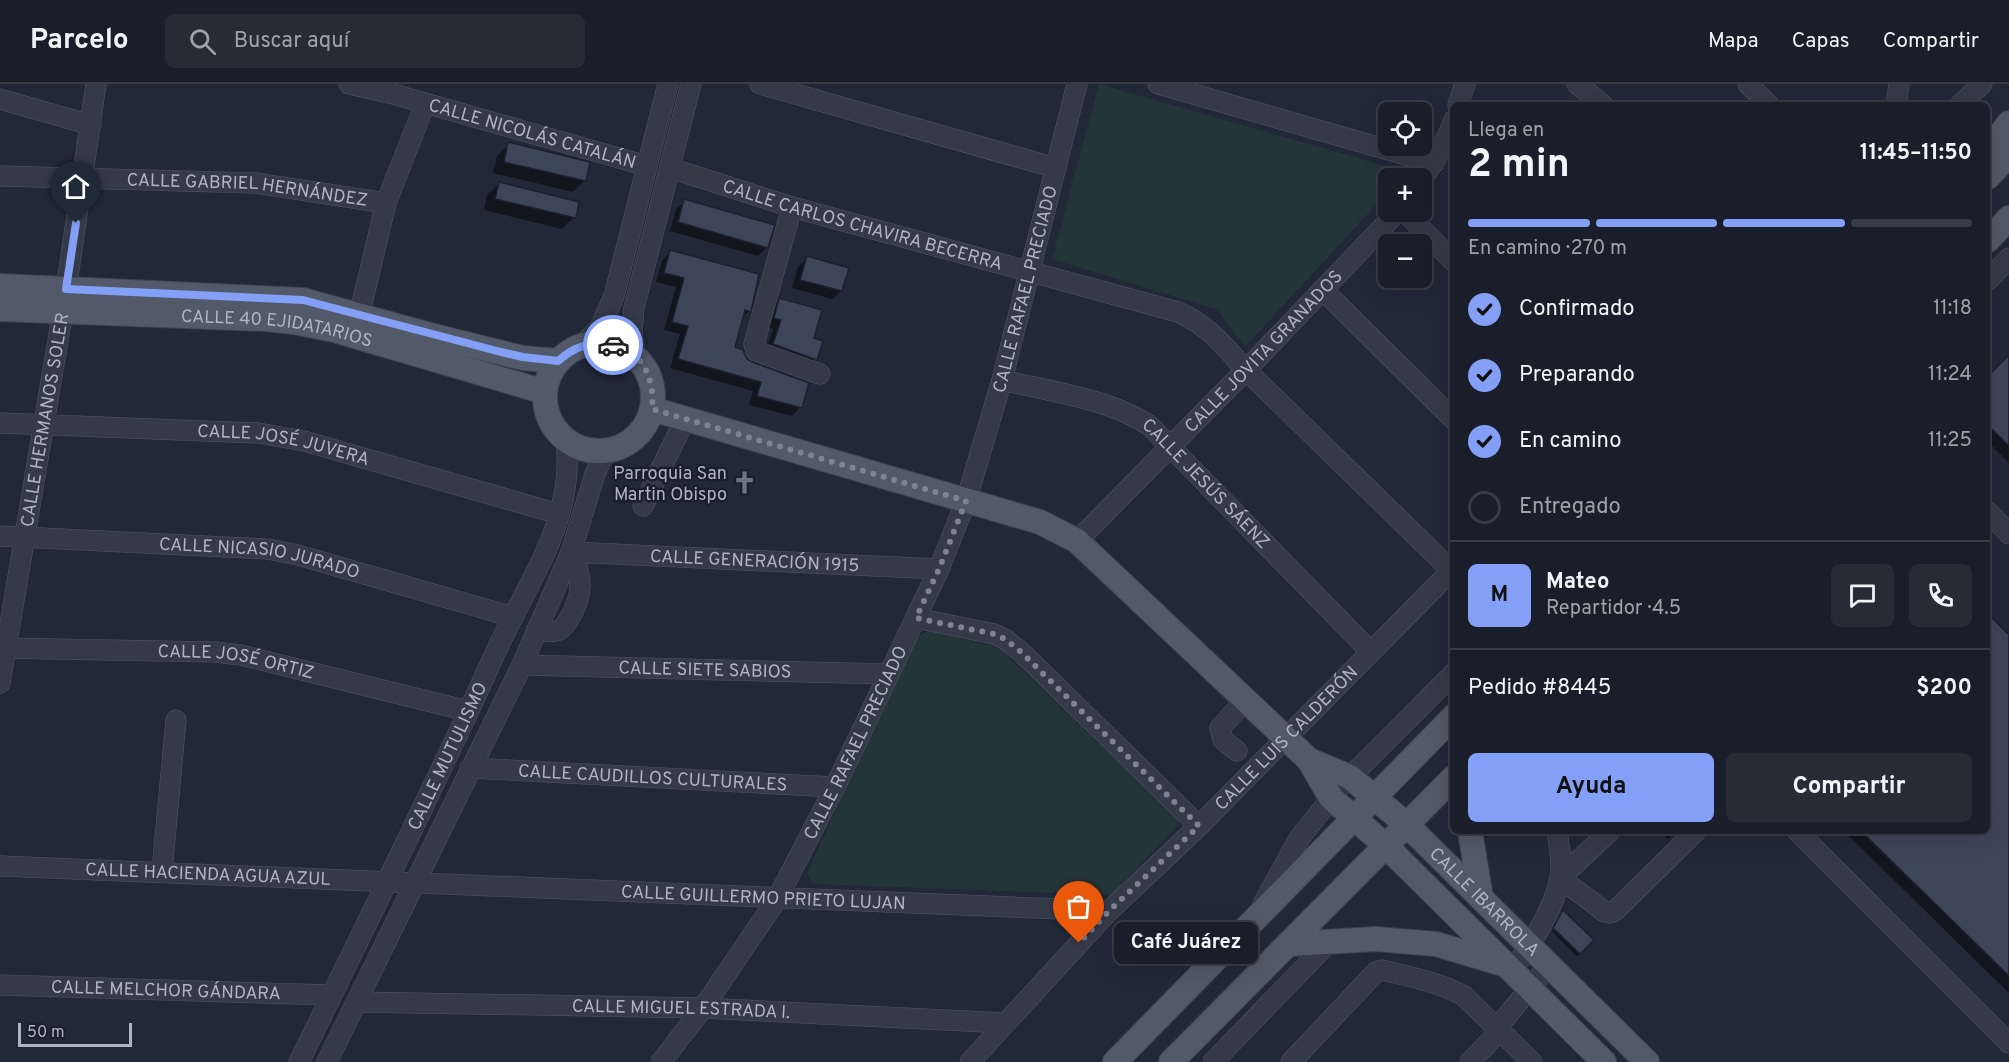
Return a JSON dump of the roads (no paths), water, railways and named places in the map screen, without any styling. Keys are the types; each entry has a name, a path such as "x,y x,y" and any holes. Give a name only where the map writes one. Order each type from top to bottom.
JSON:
{"main road":[{"path":"1990,148 2009,123"},
{"path":"1990,175 2009,155"},
{"path":"1990,238 2009,218"},
{"name":"CALLE 40 EJIDATARIOS","path":"0,286 65,300 294,322 334,330 545,392"},
{"name":"CALLE 40 EJIDATARIOS","path":"0,309 65,300 285,298 326,305 434,336 523,357 558,361"},
{"path":"427,359 434,336"},
{"path":"601,343 619,346 635,356 645,367 654,395 646,425 634,438 620,447 611,449 591,451 566,440 555,429 544,404 549,372 558,361 582,345 601,343"},
{"name":"CALLE IBARROLA","path":"652,409 1040,522 1077,541 1310,760 1350,777 1407,825 1647,1062"},
{"path":"1115,1062 1450,720"},
{"name":"CALLE IBARROLA","path":"1310,760 1331,798 1386,846 1604,1062"},
{"path":"1171,1062 1450,781"},
{"path":"1470,834 1481,898"},
{"path":"1290,944 1376,939 1436,944 1509,968"}],"street":[{"name":"CALLE HERMANOS SOLER","path":"0,683 3,648 25,537 65,300 96,84"},
{"name":"CALLE NICOLÁS CATALÁN","path":"349,84 393,94 647,166"},
{"path":"582,345 600,328 614,296 668,84"},
{"path":"635,356 632,332 634,308 692,84"},
{"path":"760,84 1056,168"},
{"name":"CALLE RAFAEL PRECIADO","path":"661,1062 703,1008 777,899 835,786 939,569 966,501 1002,380 1077,84"},
{"path":"1158,84 1419,168"},
{"path":"1459,102 1465,84"},
{"path":"1577,84 1599,102"},
{"path":"1748,84 1765,102"},
{"path":"1896,102 1899,84"},
{"path":"1963,102 1982,84"},
{"path":"0,99 91,125"},
{"path":"359,315 386,203 425,104"},
{"path":"1430,168 1450,131"},
{"name":"CALLE CARLOS CHAVIRA BECERRA","path":"670,168 792,207 1178,312 1192,318 1217,337 1246,370"},
{"name":"CALLE GABRIEL HERNÁNDEZ","path":"0,176 255,183 386,203"},
{"path":"792,207 754,344 756,351 820,374"},
{"name":"CALLE JOVITA GRANADOS","path":"1077,541 1246,370 1388,222"},
{"path":"1415,222 1450,258"},
{"path":"1990,278 2009,258"},
{"path":"1323,290 1450,416"},
{"path":"1246,370 1450,567"},
{"name":"CALLE JESÚS SÁENZ","path":"1002,380 1134,414 1171,445 1371,652"},
{"path":"643,506 685,419"},
{"name":"CALLE JOSÉ JUVERA","path":"0,423 280,435 559,514"},
{"name":"CALLE MUTULISMO","path":"299,1062 389,880 513,617 540,566 566,489 568,462 566,440"},
{"name":"CALLE MUTULISMO","path":"327,1062 522,664 571,552 595,474 601,460 611,449"},
{"path":"1990,514 2009,534"},
{"name":"CALLE NICASIO JURADO","path":"0,536 268,549 310,558 513,617"},
{"path":"537,630 556,631 565,626 578,605 579,569 571,552"},
{"name":"CALLE GENERACIÓN 1915","path":"571,552 939,569"},
{"name":"CALLE LUIS CALDERÓN","path":"970,1062 1109,911 1199,826 1450,571"},
{"path":"916,618 985,632 1005,639 1199,826"},
{"name":"CALLE JOSÉ ORTIZ","path":"3,648 215,652 241,655 468,711"},
{"name":"CALLE SIETE SABIOS","path":"522,664 889,674"},
{"path":"1256,917 1298,840 1331,798 1450,677"},
{"path":"1237,751 1223,740 1220,728 1245,700"},
{"path":"162,871 176,720"},
{"name":"CALLE CAUDILLOS CULTURALES","path":"471,768 835,786"},
{"path":"1509,968 1530,945 1552,903 1560,878 1557,834"},
{"path":"1560,878 1607,834"},
{"path":"1560,878 1605,912 1614,912 1693,834"},
{"path":"1800,834 2009,1043"},
{"name":"CALLE HACIENDA AGUA AZUL","path":"0,866 417,882"},
{"name":"CALLE GUILLERMO PRIETO LUJAN","path":"417,882 777,899 1109,911"},
{"path":"1195,1039 1217,1060 1329,942"},
{"path":"1470,1062 1534,993 1553,969"},
{"path":"1290,1062 1376,972 1382,970 1428,980 1464,996 1497,1034 1532,1062"},
{"name":"CALLE MELCHOR GÁNDARA","path":"0,985 332,995"},
{"name":"CALLE MIGUEL ESTRADA I.","path":"357,1002 703,1008 1006,1023"}],"place":[{"name":"Parroquia San Martin Obispo","path":"745,483"},
{"name":"Café Juárez","path":"1079,943"}]}
